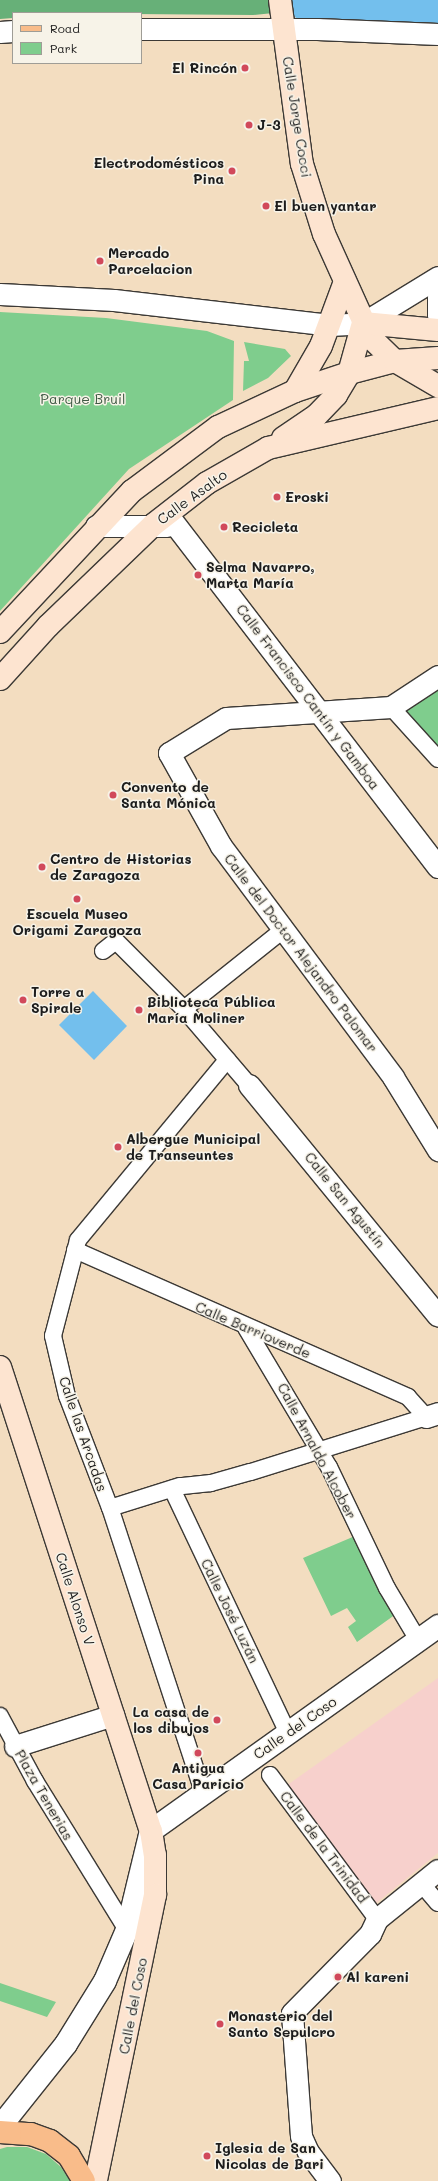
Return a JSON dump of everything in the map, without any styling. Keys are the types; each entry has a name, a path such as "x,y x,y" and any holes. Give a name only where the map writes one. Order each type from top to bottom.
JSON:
{"main road":[{"name":"Calle Jorge Cocci","path":"282,15 302,164 324,234 344,284 363,323"},
{"path":"295,391 330,325 344,284"},
{"path":"363,323 438,330"},
{"path":"363,323 395,361 438,386"},
{"path":"268,448 328,406 349,373 363,323"},
{"path":"0,632 96,526 132,491 186,449 218,427 295,391 349,373 395,361 438,358"},
{"name":"Calle Asalto","path":"0,679 48,626 166,522 207,483 268,448 438,408"},
{"name":"Calle Alonso V","path":"0,1367 151,1831"},
{"name":"Calle del Coso","path":"96,2181 155,1895 151,1831"},
{"path":"0,2132 31,2134 50,2141 69,2156 84,2181"}],"street":[{"path":"142,29 282,15 438,34"},
{"path":"0,32 12,31"},
{"path":"0,294 114,300 330,325 363,323 438,277"},
{"path":"438,296 438,316"},
{"path":"96,526 166,522"},
{"name":"Calle Francisco Cantín y Gamboa","path":"166,522 319,712 438,868"},
{"path":"319,712 391,707 438,676"},
{"path":"391,707 438,759"},
{"name":"Calle del Doctor Alejandro Palomar","path":"319,712 226,718 169,753 221,846 393,1078 438,1150"},
{"path":"184,1009 283,930"},
{"path":"102,951 116,942 184,1009 224,1064 249,1085"},
{"name":"Calle las Arcadas","path":"203,1792 110,1508 67,1396 53,1336 78,1240 224,1064"},
{"name":"Calle San Agustín","path":"249,1085 438,1316"},
{"name":"Calle Barrioverde","path":"75,1250 246,1328 408,1397 432,1415"},
{"name":"Calle Arnaldo Alcober","path":"246,1328 319,1450 386,1588 418,1640"},
{"path":"110,1508 172,1489 211,1483 432,1415"},
{"name":"Calle José Luzán","path":"172,1489 288,1733"},
{"name":"Calle del Coso","path":"0,2127 87,2014 127,1930 151,1831 203,1792 438,1626"},
{"name":"Plaza Tenerias","path":"113,1715 14,1746 127,1930"},
{"path":"0,1716 14,1746"},
{"name":"Calle de la Trinidad","path":"270,1776 377,1919"},
{"path":"330,2181 308,2152 298,2121 292,2013 370,1934 377,1919 438,1870"},
{"path":"421,1883 438,1903"}],"shaded area":[{"path":"438,1678 438,1853 375,1904 286,1786"}],"green space":[{"path":"0,0 438,0 438,14 312,9 253,15 142,14 142,12 12,12 12,18 0,19"},
{"name":"Parque Bruil","path":"0,312 106,318 207,331 234,341 233,400 129,469 0,611"},
{"path":"244,342 285,349 291,356 268,378 243,391 244,361 249,361"},
{"path":"438,676 438,759 396,712"},
{"path":"355,1536 396,1614 357,1642 348,1627 356,1621 347,1608 331,1616 303,1558"},
{"path":"0,1983 56,2002 47,2017 0,2001"},
{"path":"7,2147 27,2147 46,2154 61,2167 70,2181 0,2181 0,2149"}],"water":[{"path":"93,991 127,1026 94,1060 59,1025"}],"waterway":[{"path":"305,0 438,3"}],"place":[{"name":"El Rincón","path":"245,68"},
{"name":"J-3","path":"249,125"},
{"name":"Electrodomésticos Pina","path":"232,171"},
{"name":"El buen yantar","path":"266,206"},
{"name":"Mercado Parcelacion","path":"100,261"},
{"name":"Eroski","path":"277,497"},
{"name":"Recicleta","path":"224,527"},
{"name":"Selma Navarro, Marta María","path":"198,575"},
{"name":"Convento de Santa Mónica","path":"113,795"},
{"name":"Centro de Historias de Zaragoza","path":"42,867"},
{"name":"Escuela Museo Origami Zaragoza","path":"77,899"},
{"name":"Torre a Spirale","path":"23,1000"},
{"name":"Biblioteca Pública María Moliner","path":"139,1010"},
{"name":"Albergue Municipal de Transeuntes","path":"118,1147"},
{"name":"La casa de los dibujos","path":"217,1720"},
{"name":"Antigua Casa Paricio","path":"198,1753"},
{"name":"Al kareni","path":"338,1977"},
{"name":"Monasterio del Santo Sepulcro","path":"220,2024"},
{"name":"Iglesia de San Nicolas de Bari","path":"207,2156"}]}
